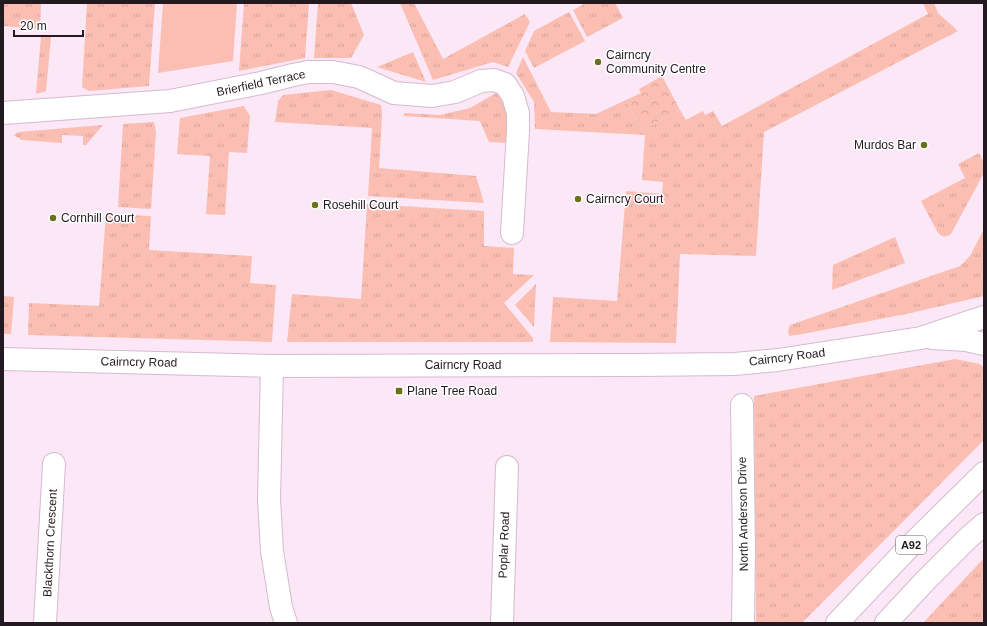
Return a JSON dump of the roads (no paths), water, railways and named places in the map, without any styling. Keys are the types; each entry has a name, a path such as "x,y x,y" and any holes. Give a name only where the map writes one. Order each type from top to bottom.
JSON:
{"street":[{"name":"Brierfield Terrace","path":"3,113 170,101 308,72 333,72 359,77 394,93 432,96 455,92 481,81 494,80 505,84 513,96 518,113 512,233"},
{"name":"Cairncry Road","path":"3,359 272,366 636,366 734,364 778,360 921,338 984,317"},
{"name":"Cairncry Road","path":"921,338 966,340 984,344"},
{"path":"272,366 269,500 272,551 281,607 286,623"},
{"name":"North Anderson Drive","path":"742,405 744,549 743,623"},
{"name":"Blackthorn Crescent","path":"45,623 54,464"},
{"name":"Poplar Road","path":"502,623 507,467"},
{"name":"A92","path":"837,623 911,545 984,473"},
{"path":"886,623 925,581 984,524"}],"place":[{"name":"Cairncry Community Centre","path":"598,62"},
{"name":"Murdos Bar","path":"924,145"},
{"name":"Cairncry Court","path":"578,199"},
{"name":"Rosehill Court","path":"315,205"},
{"name":"Cornhill Court","path":"53,218"},
{"name":"Plane Tree Road","path":"399,391"}]}
